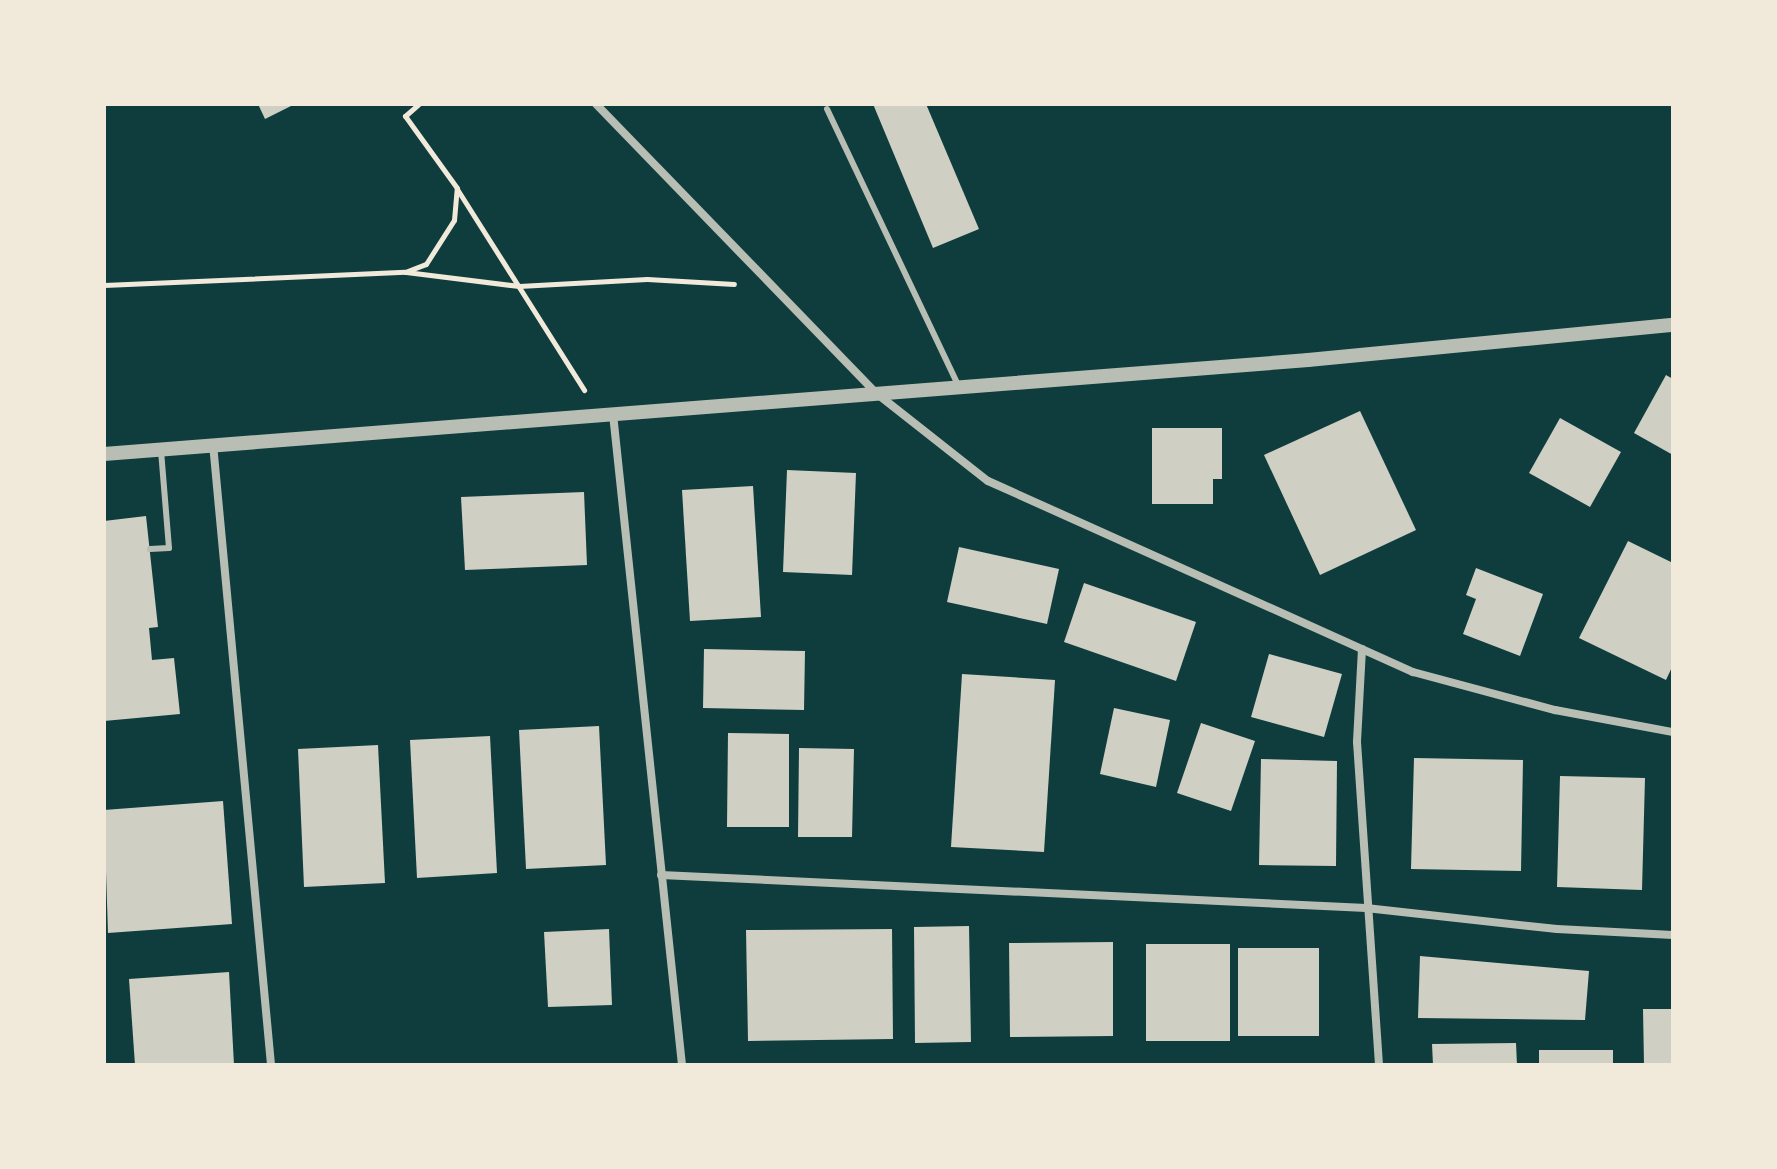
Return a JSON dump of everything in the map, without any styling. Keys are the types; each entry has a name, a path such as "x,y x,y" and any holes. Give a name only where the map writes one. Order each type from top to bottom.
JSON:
{"street":[{"path":"596,104 876,393 988,481 1413,672 1555,710 1673,732"},
{"path":"104,454 213,443 1308,360 1673,325"},
{"path":"606,414 682,1065"},
{"path":"213,443 271,1065"},
{"path":"1362,649 1357,742 1379,1065"},
{"path":"661,875 1366,908 1557,929 1673,935"}],"lane":[{"path":"827,109 959,387"},
{"path":"150,549 169,548 161,448"}],"path":[{"path":"419,104 405,116 457,188 606,414"},
{"path":"405,272 426,264 442,242 454,220 457,188"},
{"path":"104,285 405,272 519,286 647,279 771,285"}],"building":[{"path":"258,104 295,104 265,119"},
{"path":"873,104 926,104 979,229 933,248"},
{"path":"1666,375 1673,379 1673,455 1634,433"},
{"path":"1360,411 1416,530 1320,575 1264,455"},
{"path":"1560,418 1621,452 1590,507 1529,473"},
{"path":"1152,428 1222,428 1222,479 1213,479 1213,504 1152,504"},
{"path":"787,470 856,473 852,575 783,572"},
{"path":"753,486 761,617 690,621 682,490"},
{"path":"584,492 587,565 465,570 461,497"},
{"path":"146,516 158,627 149,628 152,660 174,658 180,714 104,721 104,521"},
{"path":"1628,541 1673,563 1673,665 1666,680 1579,638"},
{"path":"959,547 1059,569 1047,624 947,602"},
{"path":"1476,568 1543,594 1520,656 1463,634 1476,599 1466,595"},
{"path":"1084,583 1196,622 1176,681 1064,642"},
{"path":"704,649 805,651 804,710 703,708"},
{"path":"1269,654 1342,674 1324,737 1251,717"},
{"path":"962,674 1055,680 1044,852 951,847"},
{"path":"1114,708 1170,720 1156,787 1100,774"},
{"path":"1201,723 1255,741 1231,811 1177,793"},
{"path":"599,726 606,865 526,869 519,730"},
{"path":"728,733 789,734 789,827 727,827"},
{"path":"490,736 497,873 417,878 410,740"},
{"path":"378,745 385,883 304,887 298,749"},
{"path":"799,748 854,749 852,837 798,837"},
{"path":"1414,758 1523,760 1521,871 1411,869"},
{"path":"1261,759 1337,761 1336,866 1259,865"},
{"path":"1560,776 1645,778 1642,890 1557,887"},
{"path":"223,801 232,924 108,933 104,810"},
{"path":"969,926 971,1042 915,1043 914,927"},
{"path":"609,929 612,1005 548,1007 544,932"},
{"path":"892,929 893,1039 748,1041 746,930"},
{"path":"1113,942 1113,1036 1010,1037 1009,943"},
{"path":"1146,944 1230,944 1230,1041 1146,1041"},
{"path":"1238,948 1319,948 1319,1036 1238,1036"},
{"path":"1420,956 1589,971 1585,1020 1418,1018"},
{"path":"229,972 234,1065 135,1065 129,979"},
{"path":"1643,1009 1673,1009 1673,1065 1644,1065"},
{"path":"1516,1043 1517,1065 1433,1065 1432,1044"},
{"path":"1539,1050 1613,1050 1613,1065 1539,1065"}]}
